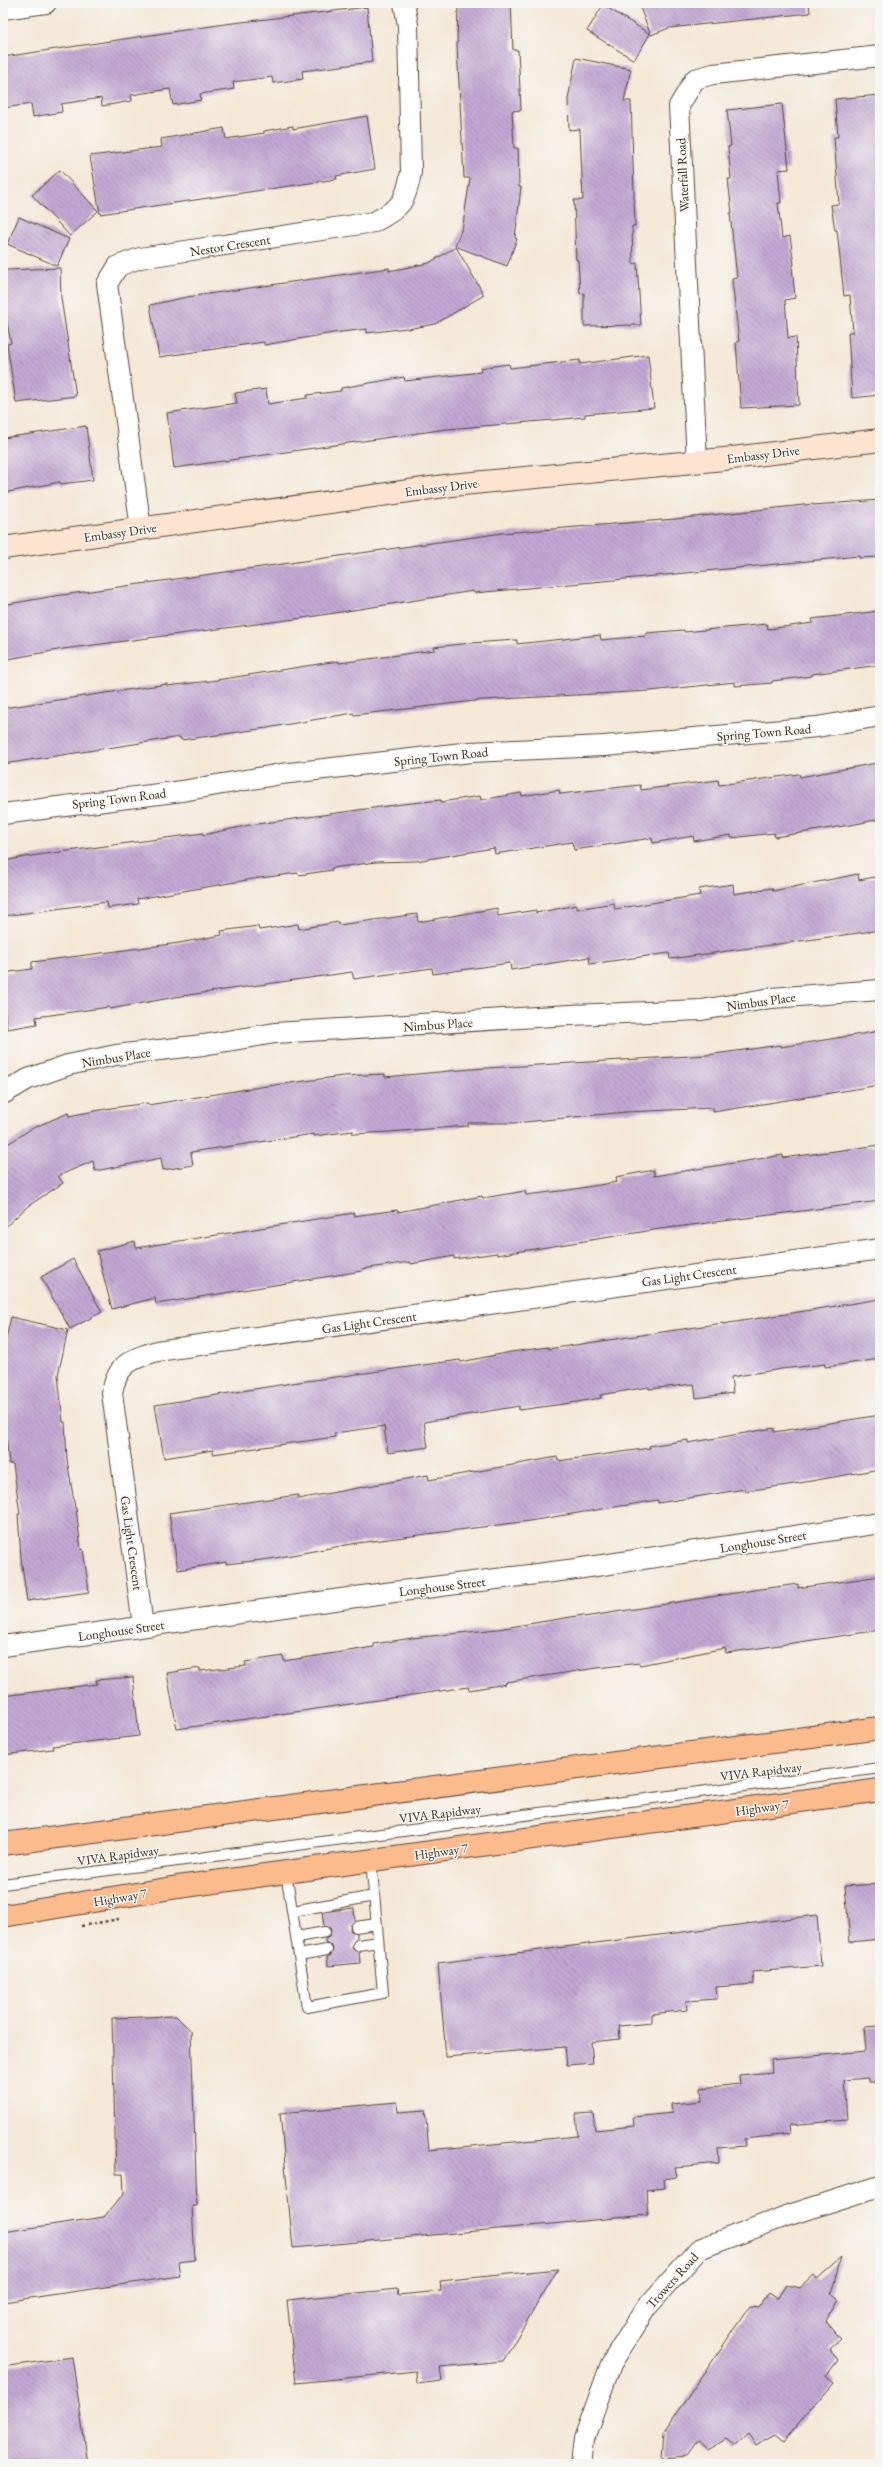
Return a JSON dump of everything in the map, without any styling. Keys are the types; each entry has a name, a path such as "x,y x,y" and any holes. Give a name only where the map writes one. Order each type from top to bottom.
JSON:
{"main road":[{"path":"3,1844 880,1728"},
{"name":"Highway 7","path":"3,1916 178,1887 880,1790"}],"street":[{"path":"3,9 46,3"},
{"name":"Nestor Crescent","path":"141,529 107,284 118,266 140,258 374,222 396,210 407,195 411,164 408,25 404,3"},
{"name":"Waterfall Road","path":"697,461 679,106 694,80 713,74 880,56"},
{"name":"Embassy Drive","path":"3,548 452,485 697,461 880,440"},
{"name":"Spring Town Road","path":"3,814 182,790 281,774 471,752 604,746 817,727 880,716"},
{"name":"Nimbus Place","path":"3,1094 28,1079 68,1065 116,1055 203,1045 275,1033 702,1010 772,998 880,990"},
{"name":"Gas Light Crescent","path":"143,1626 112,1393 115,1376 133,1358 157,1351 880,1249"},
{"name":"Longhouse Street","path":"3,1646 576,1569 880,1522"},
{"name":"Trowers Road","path":"581,2464 584,2439 611,2364 646,2308 699,2249 786,2216 880,2186"}],"lane":[{"name":"VIVA Rapidway","path":"3,1884 880,1768"},
{"path":"286,1872 307,2006 383,1993 371,1860"},
{"path":"293,1911 374,1896"},
{"path":"356,1927 376,1924"},
{"path":"297,1937 325,1932"},
{"path":"358,1945 378,1942"},
{"path":"299,1955 326,1950"}],"building":[{"path":"458,3 511,3 513,50 518,50 521,110 512,111 514,148 518,148 519,187 521,187 515,238 517,239 507,266 455,246 463,225 470,178 464,178 457,47"},
{"path":"638,3 809,3 810,13 669,28 651,35"},
{"path":"603,5 650,34 634,60 587,31"},
{"path":"367,7 372,62 302,71 303,79 273,83 272,77 233,82 234,89 200,94 201,100 173,105 170,89 131,95 132,101 102,106 101,98 61,104 62,112 33,117 31,104 3,108 3,57 225,24"},
{"path":"576,58 631,69 624,101 631,101 635,226 632,226 633,264 637,263 641,325 584,326 584,293 580,294 578,260 576,260 574,200 583,200 580,129 569,130 568,99"},
{"path":"880,95 880,395 852,398 848,332 853,332 850,295 844,296 837,230 835,230 831,205 839,204 834,137 838,137 835,99"},
{"path":"782,104 789,169 778,170 781,203 778,203 782,238 790,236 794,265 792,266 795,298 785,300 788,338 796,337 799,405 741,408 736,342 739,342 732,279 737,278 730,213 732,213 728,179 731,179 728,147 731,146 727,110"},
{"path":"367,116 375,169 336,176 337,179 100,214 90,156 162,147 161,139 224,128 226,139 264,133 264,131 293,126 293,129"},
{"path":"60,170 98,211 70,236 32,195"},
{"path":"19,217 69,239 57,266 7,244"},
{"path":"456,247 484,295 435,324 408,329 367,333 367,329 333,333 264,345 264,342 159,357 150,305 187,297 389,268 389,271 429,263"},
{"path":"60,268 61,298 76,396 16,403 7,344 11,343 6,318 4,270"},
{"path":"648,355 654,408 585,414 585,417 447,429 174,468 167,413 237,403 235,393 266,389 268,404 307,398 307,395 341,391 341,388 404,377 405,381 481,372 480,368 509,364 510,368 580,360 580,364"},
{"path":"86,426 93,480 61,484 60,482 3,493 3,438"},
{"path":"880,500 880,557 859,558 859,556 474,593 473,591 303,618 63,649 3,660 3,605 55,596 503,533 675,519 813,504"},
{"path":"880,611 880,665 812,674 812,676 772,681 772,683 735,686 735,682 650,691 483,700 354,715 353,713 267,728 181,740 180,737 3,764 3,708 167,684 167,686 210,681 338,661 339,663 435,650 434,647 517,640 517,644 600,635 601,640 646,636 646,633 684,630 684,632 767,624 768,629 813,623 812,619"},
{"path":"877,763 880,776 880,819 856,824 775,837 774,833 731,838 731,835 694,841 693,836 653,843 652,838 574,850 572,842 495,854 494,848 416,861 376,862 332,868 332,870 299,875 298,873 253,879 137,899 138,904 108,908 107,902 4,916 3,861 31,856 203,833 203,835 250,825 402,804 441,800 441,802 480,796 481,800 521,793 522,796 559,790 560,794 640,785 641,790 718,780 719,785 799,774 800,777"},
{"path":"858,874 859,880 880,876 880,930 670,959 669,953 590,964 589,957 511,970 510,963 433,974 432,968 354,979 352,972 181,996 110,1009 109,1007 36,1017 37,1024 7,1029 3,1002 3,973 32,969 32,962 179,943 222,935 221,931 258,926 259,930 298,924 299,929 338,922 339,925 417,914 418,922 497,908 498,916 536,910 536,913 577,905 577,909 614,903 615,909 700,895 699,889 733,884 734,894 772,888 773,891"},
{"path":"880,1031 880,1085 713,1112 713,1108 626,1112 514,1123 468,1123 468,1126 389,1132 353,1134 353,1131 314,1136 314,1134 191,1152 193,1165 163,1170 161,1158 95,1171 93,1161 58,1176 63,1183 28,1206 3,1229 3,1147 31,1129 68,1113 69,1116 111,1108 148,1103 148,1105 260,1087 343,1076 385,1074 385,1077 471,1069 707,1055 781,1045 781,1047"},
{"path":"880,1145 880,1201 660,1229 497,1255 497,1253 454,1259 454,1256 411,1264 410,1262 156,1304 155,1298 112,1309 97,1251 135,1241 136,1248 354,1213 354,1216 397,1210 398,1212 482,1196 483,1198 525,1191 526,1195 569,1190 617,1182 616,1177 654,1170 654,1176 783,1155 783,1158"},
{"path":"73,1259 102,1312 70,1329 41,1277"},
{"path":"880,1299 880,1359 825,1367 825,1364 781,1369 731,1377 733,1393 696,1398 694,1384 649,1389 649,1387 600,1395 601,1398 564,1404 519,1410 519,1406 424,1422 428,1447 388,1453 384,1426 335,1433 335,1437 213,1454 213,1450 164,1458 155,1405 292,1383 460,1360 461,1362 511,1352 548,1347 548,1349 723,1324"},
{"path":"11,1317 68,1330 58,1375 63,1422 65,1422 67,1459 89,1592 27,1601 21,1558 18,1514 20,1514 13,1464 9,1464 3,1405 3,1352"},
{"path":"880,1415 880,1469 788,1485 745,1491 745,1489 658,1503 658,1500 529,1521 357,1543 270,1559 226,1564 226,1562 178,1570 169,1513 298,1495 298,1499 428,1475 429,1480 557,1457 558,1461 650,1448 649,1446 688,1440 688,1443 774,1428 774,1432"},
{"path":"880,1576 880,1630 726,1653 725,1648 640,1665 639,1663 597,1668 506,1682 506,1684 469,1690 468,1687 177,1729 167,1673 200,1668 200,1671 246,1666 245,1662 283,1656 284,1661 374,1647 374,1644 412,1638 498,1629 583,1615 584,1617 798,1584 798,1588"},
{"path":"133,1677 139,1736 52,1746 53,1749 3,1755 3,1696 97,1684 96,1680"},
{"path":"880,1884 880,1939 850,1942 845,1886"},
{"path":"354,1908 355,1921 350,1928 351,1931 357,1933 357,1939 352,1946 353,1949 359,1951 360,1963 328,1966 327,1957 331,1955 333,1949 332,1946 326,1944 325,1939 329,1937 331,1931 330,1928 324,1926 322,1912"},
{"path":"817,1915 821,1966 753,1972 754,1984 716,1987 717,1999 686,2001 687,2010 652,2014 652,2023 619,2026 620,2039 591,2042 593,2063 567,2065 565,2047 446,2057 438,1963"},
{"path":"176,2016 191,2031 197,2206 192,2206 195,2260 178,2262 180,2276 3,2302 3,2232 104,2217 124,2193 123,2174 116,2174 112,2018"},
{"path":"880,2026 880,2082 868,2082 868,2078 844,2080 847,2120 789,2125 790,2134 744,2139 745,2146 718,2148 719,2163 675,2167 677,2177 664,2179 665,2188 646,2190 648,2215 293,2248 280,2113 397,2102 398,2112 425,2110 429,2150 578,2136 576,2114 593,2113 595,2130 634,2126 633,2117 672,2113 671,2104 702,2101 701,2088 740,2084 739,2075 772,2072 771,2060 866,2051 864,2027"},
{"path":"841,2258 831,2294 838,2299 825,2321 840,2339 829,2349 838,2360 827,2375 835,2382 784,2441 776,2434 756,2445 748,2434 735,2446 726,2439 708,2450 698,2441 687,2456 662,2458 664,2432 750,2306 759,2307 768,2293 777,2299 786,2285 800,2288 814,2275 817,2279"},
{"path":"558,2269 503,2361 440,2367 442,2381 417,2384 416,2371 296,2383 287,2300 397,2289 398,2295 441,2291 440,2281"},
{"path":"72,2357 88,2464 3,2464 3,2367"}]}
